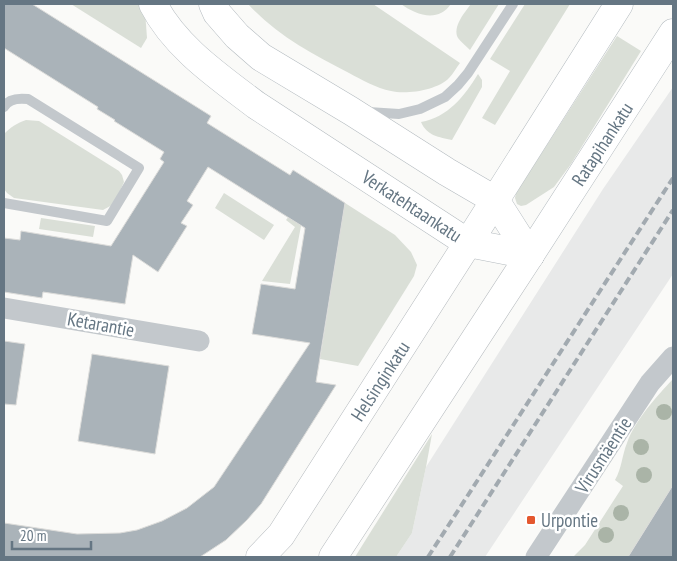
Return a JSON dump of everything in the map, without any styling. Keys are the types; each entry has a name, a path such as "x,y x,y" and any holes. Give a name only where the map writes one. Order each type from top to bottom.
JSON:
{"main road":[{"name":"Verkatehtaankatu","path":"152,4 167,28 183,46 256,104 468,242 530,255"},
{"path":"213,4 237,36 262,57 495,200 530,255 333,557"},
{"path":"495,200 619,4"},
{"name":"Ratapihankatu","path":"530,255 673,33"},
{"name":"Helsinginkatu","path":"260,557 281,535 495,200"}],"street":[{"name":"Ketarantie","path":"4,308 199,341"},
{"name":"Virusmäentie","path":"536,557 650,383 673,356"}],"lane":[{"path":"352,111 399,114 420,109 445,97 468,73 513,4"},
{"path":"4,107 10,100 28,99 140,168 107,221 4,203"}],"shaded area":[{"path":"71,4 141,4 145,11 147,38 141,48"},
{"path":"248,4 373,4 460,63 449,78 437,86 405,92 385,90 322,59 295,43 270,25"},
{"path":"401,4 451,4 440,14 427,15 420,14"},
{"path":"471,4 499,4 470,50 458,38 457,29 460,20"},
{"path":"525,4 570,4 495,125 482,118 510,71 490,59"},
{"path":"617,36 641,51 571,164 554,187 526,205 521,206 517,204 516,193"},
{"path":"478,74 482,80 482,87 452,140 430,133 421,122 447,111 461,98"},
{"path":"673,87 673,274 485,557 396,557 412,533 426,467 603,189"},
{"path":"26,120 39,121 119,171 124,182 114,204 103,210 14,198 7,193 4,189 4,134 20,122"},
{"path":"224,193 274,225 264,240 215,208"},
{"path":"345,203 395,235 411,252 417,265 414,276 358,366 320,359"},
{"path":"290,215 301,226 290,284 262,281 295,227 286,220"},
{"path":"41,218 95,226 93,237 39,229"},
{"path":"673,379 673,485 628,557 573,557 585,545 623,486 615,480 627,443 635,426"},
{"path":"432,434 412,533 396,557 355,557"}],"building":[{"path":"4,4 32,4 211,116 207,123 290,175 293,170 345,203 316,382 336,385 261,504 226,540 200,557 4,557 4,523 77,534 120,533 137,530 162,521 187,508 214,487 310,343 252,334 261,284 295,289 305,228 208,167 187,201 193,205 181,223 187,226 158,272 133,255 125,304 43,292 42,298 4,292 4,238 20,240 21,231 111,246 164,162 160,159 164,152 114,121 97,109 98,107 4,48"},
{"path":"4,341 25,344 16,405 4,404"},
{"path":"92,354 169,366 155,454 78,441"},
{"path":"673,485 673,557 628,557"}],"railway":[{"path":"428,557 673,178"},
{"path":"450,557 673,210"}],"place":[{"name":"Urpontie","path":"531,520"}]}
